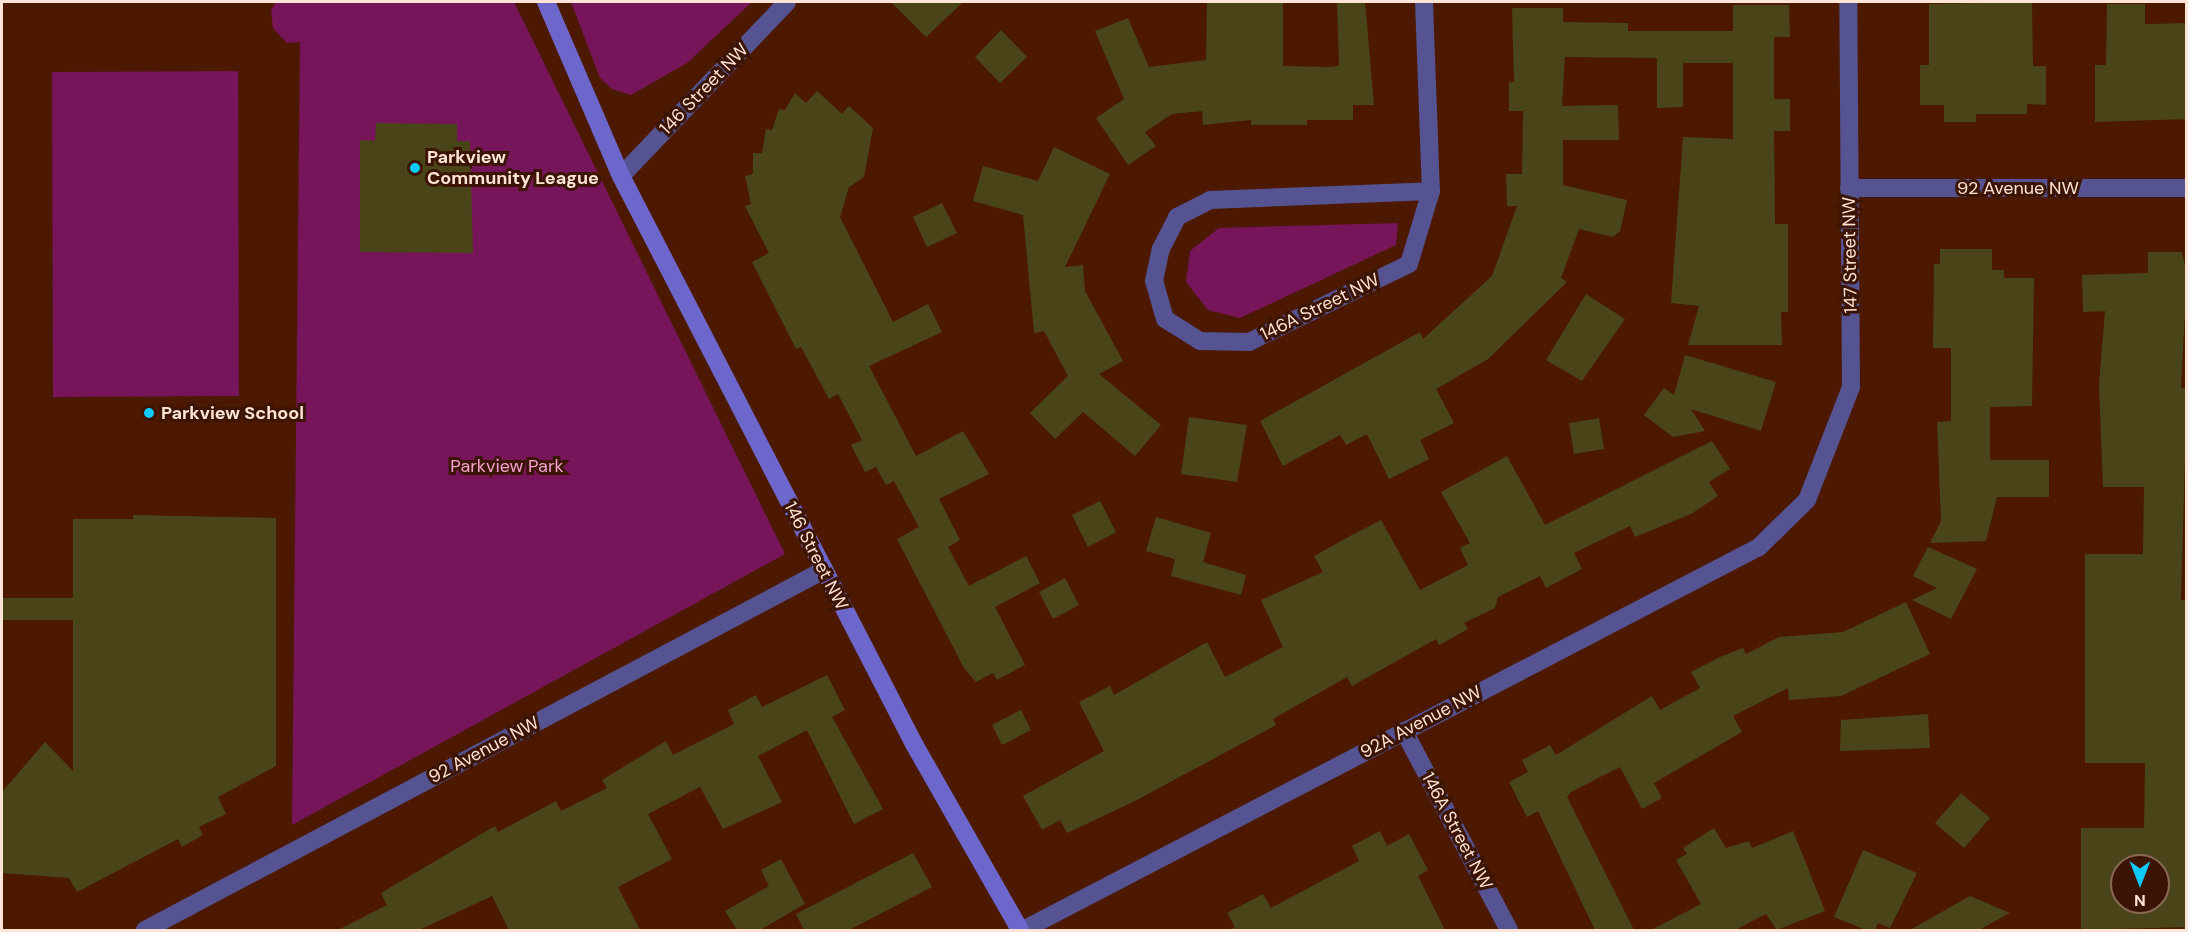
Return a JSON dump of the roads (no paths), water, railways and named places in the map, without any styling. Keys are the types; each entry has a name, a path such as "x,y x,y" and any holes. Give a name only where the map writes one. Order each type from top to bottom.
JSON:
{"street":[{"name":"146 Street NW","path":"546,2 621,176 824,570 1022,930"},
{"name":"146 Street NW","path":"621,176 787,2"},
{"name":"146A Street NW","path":"1424,2 1431,191 1409,264 1249,342 1200,341 1165,319 1154,281 1161,249 1177,217 1210,200 1431,191"},
{"name":"147 Street NW","path":"1807,500 1851,387 1848,2"},
{"name":"92 Avenue NW","path":"1849,188 2187,188"},
{"name":"92A Avenue NW","path":"1022,930 1758,547 1807,500"},
{"name":"92 Avenue NW","path":"145,930 824,570"},
{"name":"146A Street NW","path":"1404,731 1509,930"}],"place":[{"name":"Parkview Community League","path":"415,168"},
{"name":"Parkview School","path":"149,413"}],"park label":[{"name":"Parkview Park","path":"507,466"}]}
